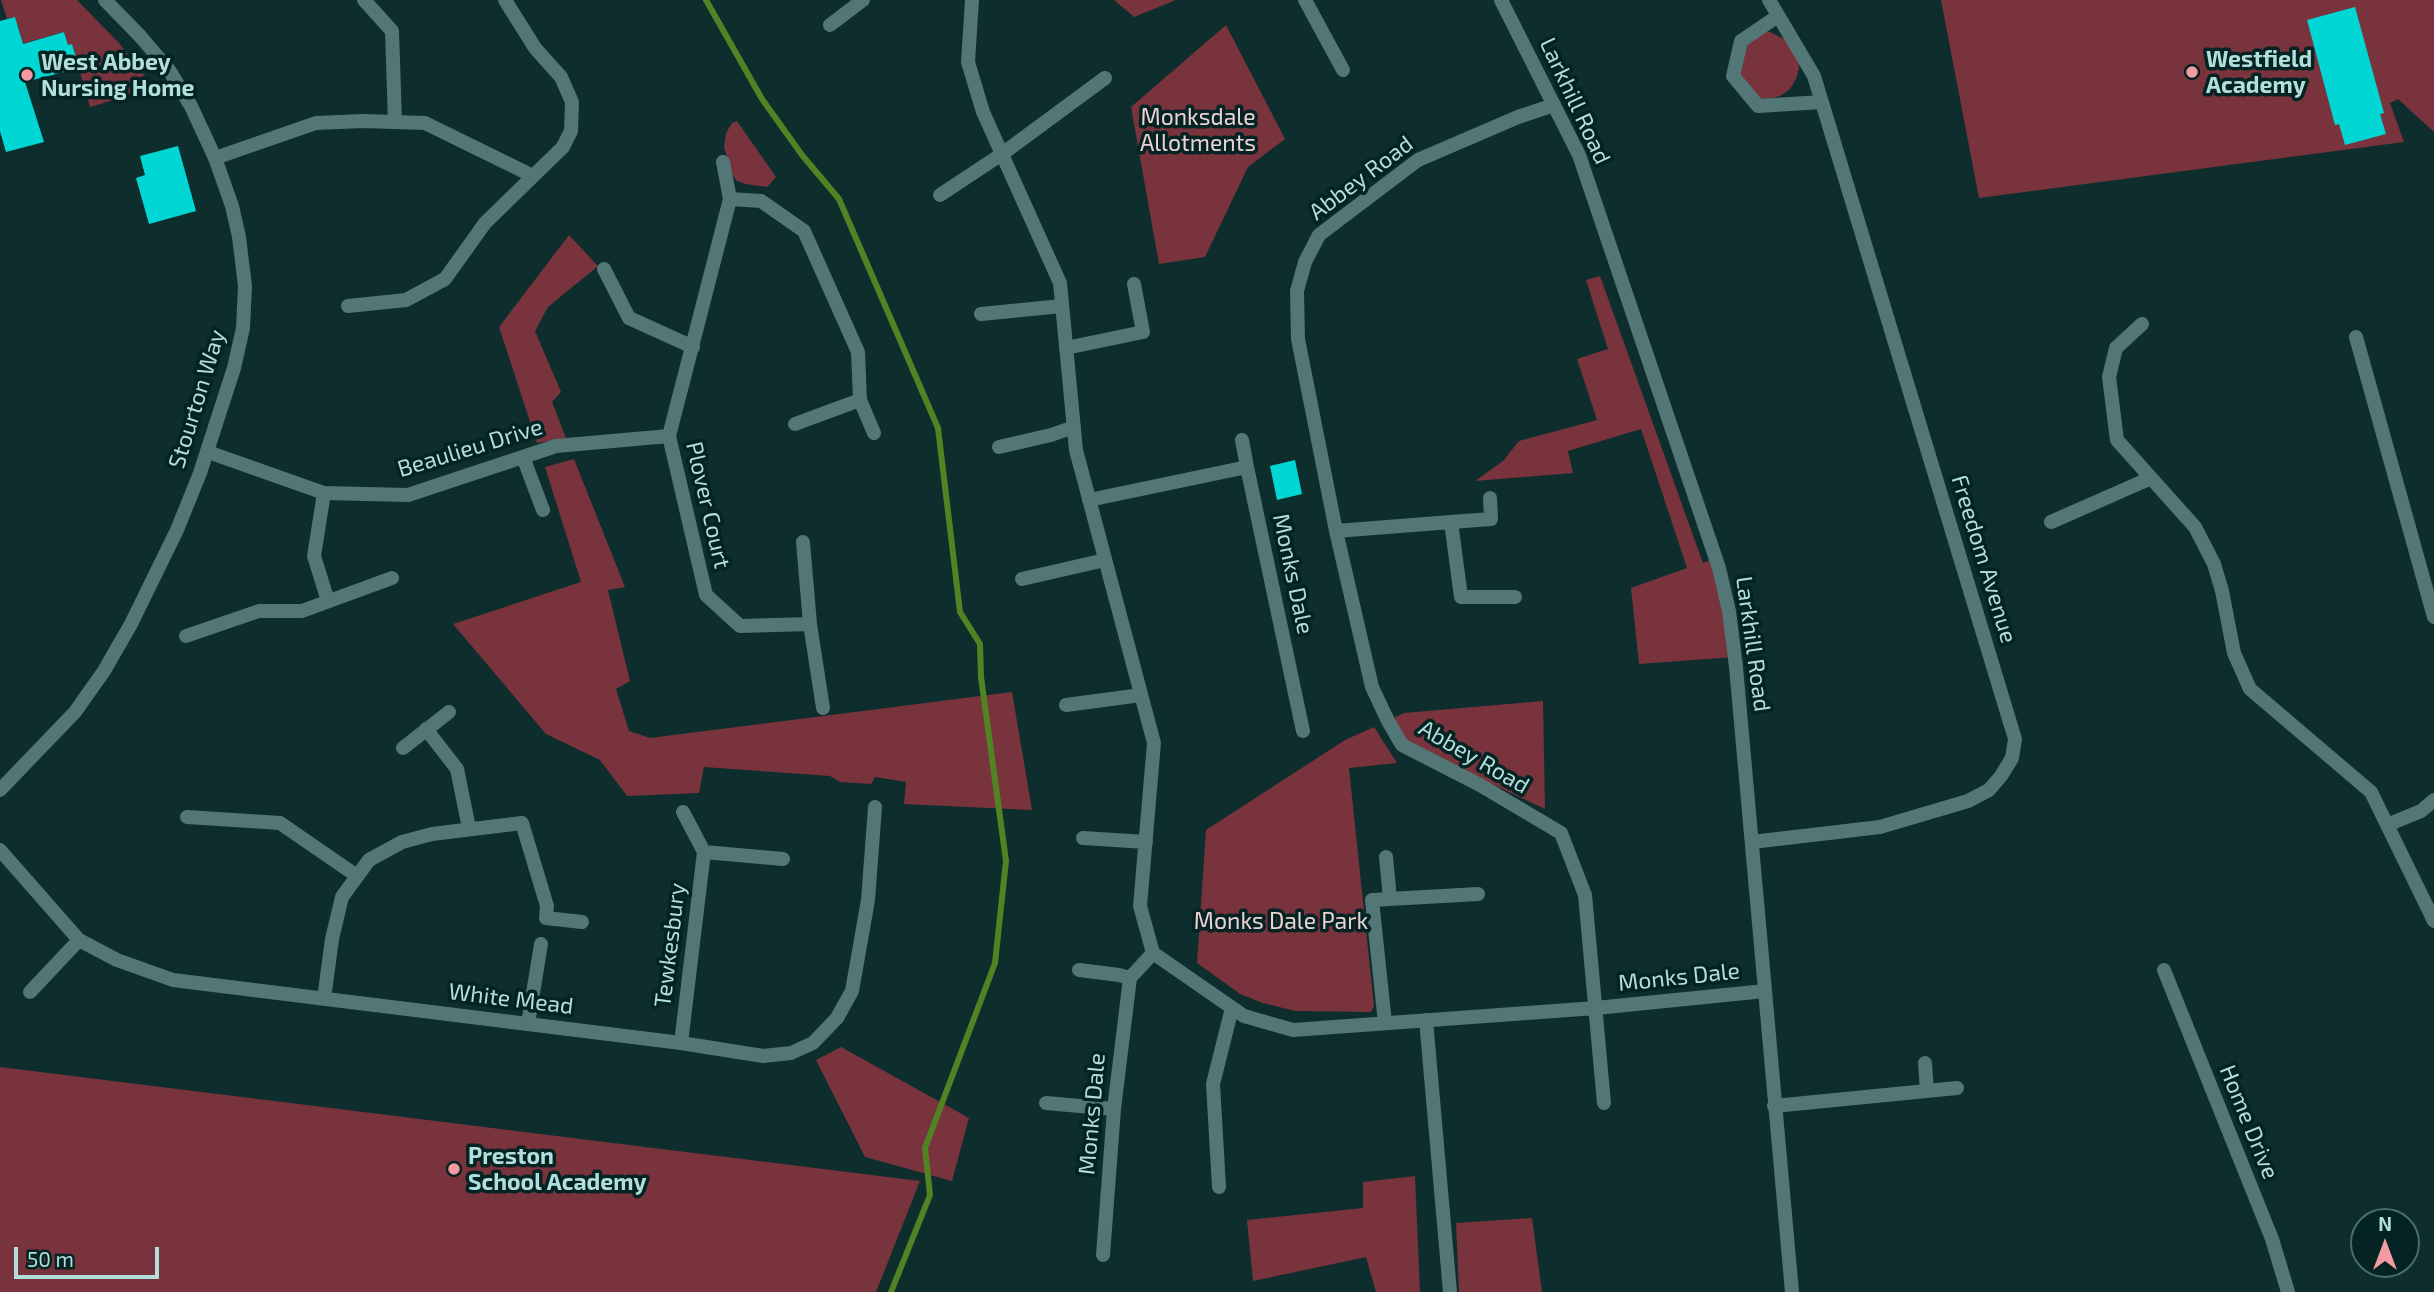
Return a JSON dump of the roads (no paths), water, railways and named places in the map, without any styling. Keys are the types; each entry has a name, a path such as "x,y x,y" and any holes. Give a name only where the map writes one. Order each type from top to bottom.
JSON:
{"street":[{"name":"Stourton Way","path":"0,790 75,712 104,671 131,624 177,530 208,452 240,342 245,286 238,231 215,158 191,106 169,70 105,0"},
{"path":"364,0 392,31 396,122"},
{"path":"348,306 406,299 445,279 485,223 563,147 571,131 572,102 561,77 535,48 505,0"},
{"path":"830,25 863,0"},
{"path":"972,0 968,62 984,112 1060,283 1076,450 1154,743 1140,906 1153,953 1130,978 1079,970"},
{"path":"1305,0 1343,70"},
{"name":"Larkhill Road","path":"1501,0 1579,155 1719,568 1729,611 1791,1292"},
{"name":"Freedom Avenue","path":"1752,842 1880,827 1968,801 1989,790 2001,776 2012,758 2015,739 1814,76 1769,0"},
{"path":"1778,16 1741,41 1733,76 1758,106 1822,102"},
{"path":"940,195 1002,154 1105,78"},
{"name":"Abbey Road","path":"1554,105 1518,117 1418,160 1319,234 1305,262 1297,291 1298,339 1336,531 1372,687 1402,745 1480,785 1561,833 1585,895 1596,1009"},
{"path":"215,158 316,123 425,123 533,176"},
{"path":"669,436 730,199 723,162"},
{"path":"730,199 761,201 803,231 858,352 860,400 874,433"},
{"path":"604,269 629,318 693,347"},
{"path":"1066,348 1143,332 1133,284"},
{"path":"981,314 1062,306"},
{"path":"2142,324 2116,348 2109,377 2118,440 2195,527 2214,564 2234,653 2250,689 2371,792 2434,921"},
{"path":"2356,337 2434,617"},
{"path":"795,424 860,400"},
{"path":"999,447 1074,427"},
{"name":"Beaulieu Drive","path":"208,452 324,494 408,495 556,446 669,436"},
{"name":"Plover Court","path":"669,436 706,595 740,626 810,624"},
{"name":"Monks Dale","path":"1242,440 1303,731"},
{"path":"523,457 542,510"},
{"path":"1089,500 1247,467"},
{"path":"2051,522 2151,478"},
{"path":"324,494 314,556 328,601"},
{"path":"1336,531 1491,519 1490,498"},
{"path":"1451,522 1461,597 1515,597"},
{"path":"803,542 810,624 822,708"},
{"path":"1022,579 1105,560"},
{"path":"186,636 260,611 302,611 392,579"},
{"path":"1066,705 1141,695"},
{"path":"403,748 449,712"},
{"path":"426,729 457,769 469,828"},
{"path":"2387,824 2421,811 2434,800"},
{"name":"White Mead","path":"0,850 79,940 117,960 173,980 681,1043 763,1056 791,1053 813,1043 837,1018 852,991 868,900 875,807"},
{"path":"683,812 704,852 783,859"},
{"path":"187,817 280,823 357,876"},
{"path":"324,999 332,939 342,897 369,860 402,842 432,834 522,822 547,906 545,923 582,922"},
{"path":"1083,838 1146,842"},
{"name":"Tewkesbury","path":"681,1043 704,852"},
{"path":"1386,858 1390,898"},
{"path":"1384,1023 1373,900 1478,894"},
{"path":"30,992 79,940"},
{"path":"528,1024 541,944"},
{"name":"Monks Dale","path":"1153,953 1244,1016 1293,1030 1596,1009 1765,991"},
{"name":"Home Drive","path":"2164,970 2272,1239 2288,1292"},
{"name":"Monks Dale","path":"1103,1255 1114,1109 1130,978"},
{"path":"1219,1187 1213,1084 1232,1008"},
{"name":"Monks Dale","path":"1596,1009 1604,1103"},
{"path":"1426,1020 1450,1292"},
{"path":"1925,1063 1927,1091"},
{"path":"1774,1106 1957,1088"},
{"path":"1046,1103 1114,1109"}],"waterway":[{"path":"706,0 762,99 802,155 839,199 938,428 960,612 980,644 981,677 1006,861 995,963 925,1148 930,1195 891,1292"}],"place":[{"name":"Westfield Academy","path":"2192,72"},
{"name":"West Abbey Nursing Home","path":"27,75"},
{"name":"Preston School Academy","path":"454,1169"}],"park label":[{"name":"Monksdale Allotments","path":"1198,130"},
{"name":"Monks Dale Park","path":"1281,921"}]}
